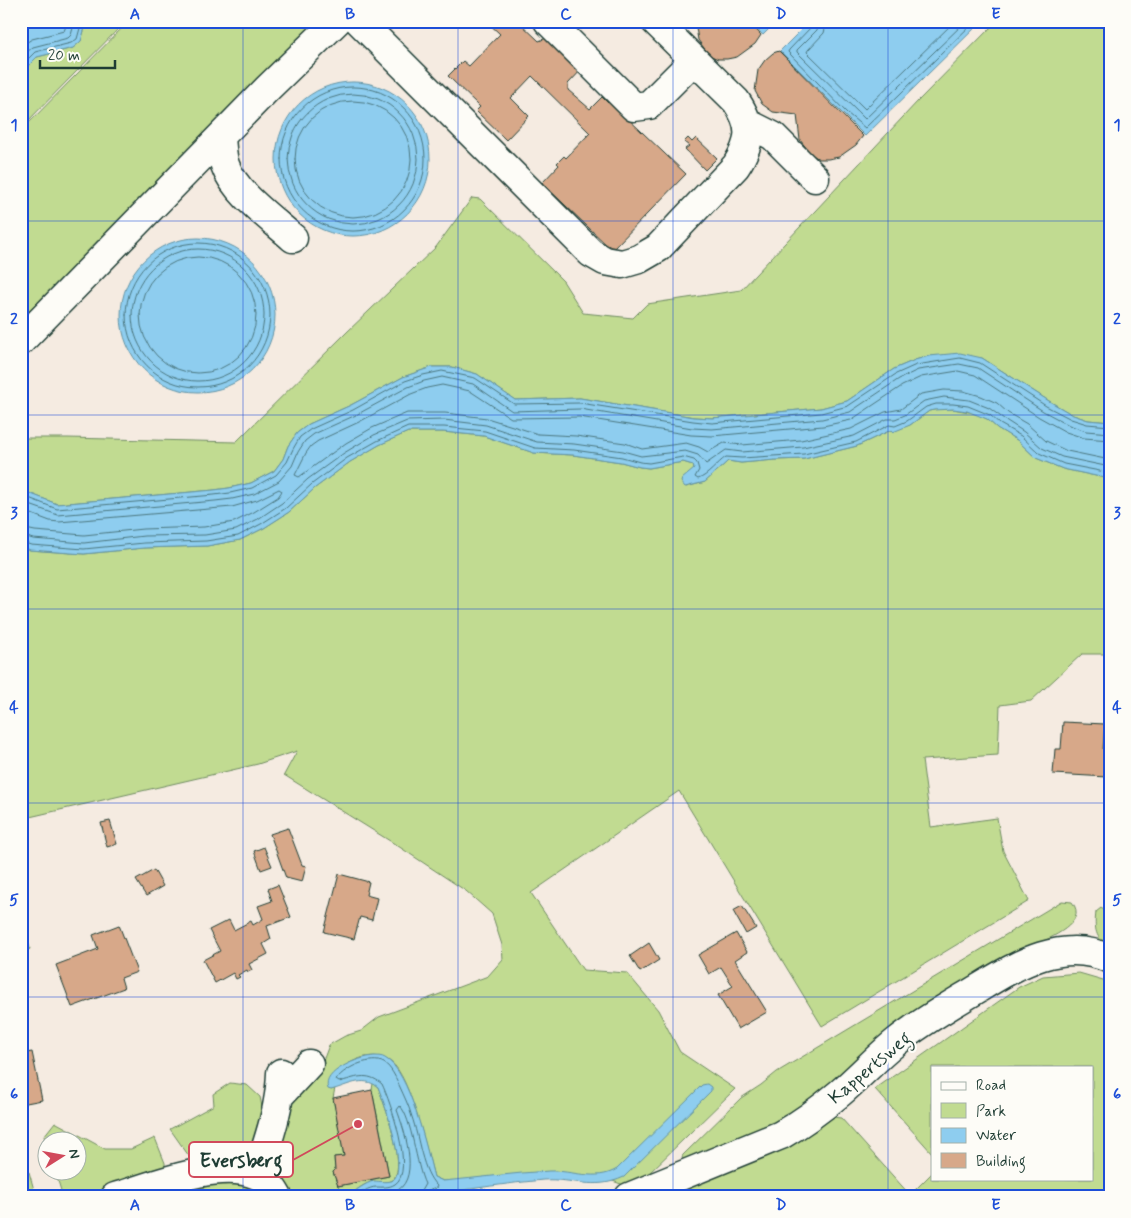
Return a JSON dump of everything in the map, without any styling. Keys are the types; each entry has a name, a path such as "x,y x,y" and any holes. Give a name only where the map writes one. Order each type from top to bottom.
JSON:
{"street":[{"path":"21,341 268,88 337,21"},
{"path":"359,21 591,253 605,261 622,264 639,260 658,248 736,166 745,151 748,136 743,111 736,101 654,21"},
{"path":"548,21 634,107 650,105 694,60"},
{"path":"747,124 773,136 815,178"},
{"path":"221,138 226,166 231,176 247,196 293,238"},
{"name":"Kappertsweg","path":"629,1197 781,1135 804,1121 840,1093 912,1030 998,976 1026,961 1046,954 1074,951 1089,952 1110,959"},
{"path":"257,1175 274,1123 281,1084 309,1064"},
{"path":"115,1197 198,1172 230,1170 257,1175 266,1182 278,1197"}],"green space":[{"path":"89,21 126,21 21,128 21,73 37,57 73,48 81,41 86,24"},
{"path":"129,21 323,21 21,327 21,131"},
{"path":"997,21 1110,21 1110,422 1088,420 1073,415 982,358 929,356 915,360 894,369 847,401 821,408 712,418 694,417 580,398 515,400 477,374 452,367 432,367 403,377 351,405 309,424 297,433 274,471 251,483 214,490 57,504 21,490 21,438 236,442 436,247 472,198 480,199 563,281 583,313 633,318 647,304 741,290 918,101"},
{"path":"953,409 974,413 987,419 997,428 1017,440 1036,458 1063,469 1110,479 1110,654 1082,654 1031,701 1000,705 998,755 922,760 931,827 997,818 1003,851 1029,901 822,1026 679,791 531,893 583,970 627,973 658,1010 680,1052 735,1089 641,1181 629,1187 599,1176 443,1181 434,1177 417,1115 405,1082 398,1070 391,1062 383,1058 375,1056 360,1058 332,1076 331,1090 335,1088 333,1098 344,1156 334,1157 335,1170 333,1172 338,1186 389,1176 372,1090 373,1083 378,1087 391,1125 397,1154 398,1166 396,1176 388,1182 368,1183 348,1197 289,1197 280,1178 277,1157 291,1096 323,1061 329,1045 345,1036 361,1031 379,1017 488,976 503,959 502,945 492,914 466,891 284,775 297,751 258,764 21,819 21,546 30,550 84,554 144,548 207,546 240,540 289,512 315,488 350,462 379,445 408,432 443,432 484,436 534,453 573,455 649,468 683,462 693,465 694,469 686,487 705,482 728,461 741,463 804,459 857,446 891,430 910,425 929,411"},
{"path":"1062,901 1072,902 1076,910 1072,923 1065,929 1036,945 789,1120 684,1161 683,1155 741,1098 777,1072"},
{"path":"1101,908 1110,914 1110,948 1101,941 1097,933 1095,923 1096,912"},
{"path":"21,915 30,949 21,953"},
{"path":"1079,973 1110,982 1110,1197 652,1197 825,1116 841,1118 910,1195 931,1174 931,1180 1094,1180 1094,1066 931,1066 931,1152 875,1089 1019,987 1043,976"},
{"path":"230,1083 247,1085 260,1097 263,1112 257,1139 246,1149 235,1154 211,1161 199,1162 191,1159 170,1129 214,1105 213,1094"},
{"path":"55,1122 70,1130 49,1130"},
{"path":"155,1138 165,1163 165,1173 83,1197 63,1197 58,1180 88,1180 88,1140 105,1149 131,1149"},
{"path":"29,1172 36,1197 21,1197 21,1174"},
{"path":"241,1182 262,1197 148,1197 198,1183"}],"water":[{"path":"21,21 89,21 86,24 81,41 73,48 37,57 21,73"},
{"path":"748,21 777,21 763,35"},
{"path":"810,21 982,21 865,136 780,51"},
{"path":"353,82 382,88 396,95 407,105 417,116 424,130 430,159 424,188 417,202 407,213 396,223 382,230 353,236 324,230 310,223 299,213 289,202 282,188 276,159 282,130 289,116 299,105 310,95 324,88"},
{"path":"198,238 213,239 227,244 241,251 252,261 262,272 269,286 274,300 274,330 269,344 262,358 252,369 241,379 227,386 213,391 198,392 183,391 169,386 155,379 144,369 134,358 127,344 122,330 121,315 122,300 127,286 134,272 144,261 155,251 169,244 183,239"},
{"path":"960,353 982,358 1073,415 1088,420 1110,422 1110,479 1063,469 1036,458 1017,440 997,428 987,419 967,411 953,409 929,411 910,425 893,432 891,430 857,446 804,459 741,463 728,461 705,482 685,487 681,482 682,479 694,469 693,465 683,462 649,468 573,455 534,453 484,436 443,432 408,432 379,445 350,462 315,488 289,512 240,540 207,546 144,548 84,554 30,550 21,546 21,490 57,504 214,490 251,483 274,471 297,433 309,424 351,405 403,377 432,367 452,367 477,374 515,400 580,398 694,417 712,418 821,408 847,401 894,369 915,360 929,356"},
{"path":"374,1056 385,1058 394,1066 402,1078 416,1112 434,1177 443,1181 549,1171 592,1175 609,1173 617,1169 702,1085 707,1084 711,1087 711,1091 624,1177 613,1181 593,1184 543,1180 438,1193 423,1197 348,1197 371,1182 393,1180 397,1173 398,1163 393,1135 378,1087 367,1082 361,1082 331,1090 328,1089 327,1082 336,1071 351,1062"}],"building":[{"path":"486,21 518,21 539,41 551,36 584,67 568,84 568,90 590,109 602,97 608,103 614,97 620,111 686,174 612,250 542,183 559,165 557,163 564,156 566,158 590,133 532,76 511,98 529,116 506,140 476,111 480,107 448,76 463,61 469,66 500,34"},
{"path":"695,21 748,21 761,35 755,44 737,57 718,59 709,55 698,40"},
{"path":"779,51 863,136 856,145 839,157 819,159 811,154 800,140 797,115 773,112 762,104 755,91 758,70 765,60 773,53"},
{"path":"688,138 692,142 696,138 717,158 705,170 685,149 689,146 684,142"},
{"path":"1063,722 1105,724 1103,749 1109,749 1107,777 1053,774 1055,749 1061,749"},
{"path":"110,821 117,844 107,847 101,823"},
{"path":"288,828 302,865 306,866 302,882 286,878 270,834"},
{"path":"264,847 272,866 261,870 254,851"},
{"path":"154,870 163,886 146,896 136,880"},
{"path":"339,874 369,882 366,895 377,898 372,920 360,917 354,939 324,932"},
{"path":"278,885 291,917 267,926 271,939 263,944 268,954 249,964 252,970 248,972 247,970 238,975 240,977 236,979 233,973 215,983 203,960 220,951 209,930 229,920 234,930 251,921 253,925 263,919 258,906 272,901 268,889"},
{"path":"742,906 756,928 746,934 733,911"},
{"path":"119,925 137,972 121,978 124,988 72,1007 56,965 98,949 93,935"},
{"path":"736,933 747,952 735,960 767,1012 738,1029 718,995 733,986 721,967 709,974 698,955"},
{"path":"649,943 659,960 640,972 630,956"},
{"path":"32,1052 42,1100 21,1104 21,1054"},
{"path":"372,1090 389,1176 338,1186 333,1172 335,1170 334,1157 344,1156 333,1098"}],"place":[{"name":"Eversberg","path":"358,1124"}]}
